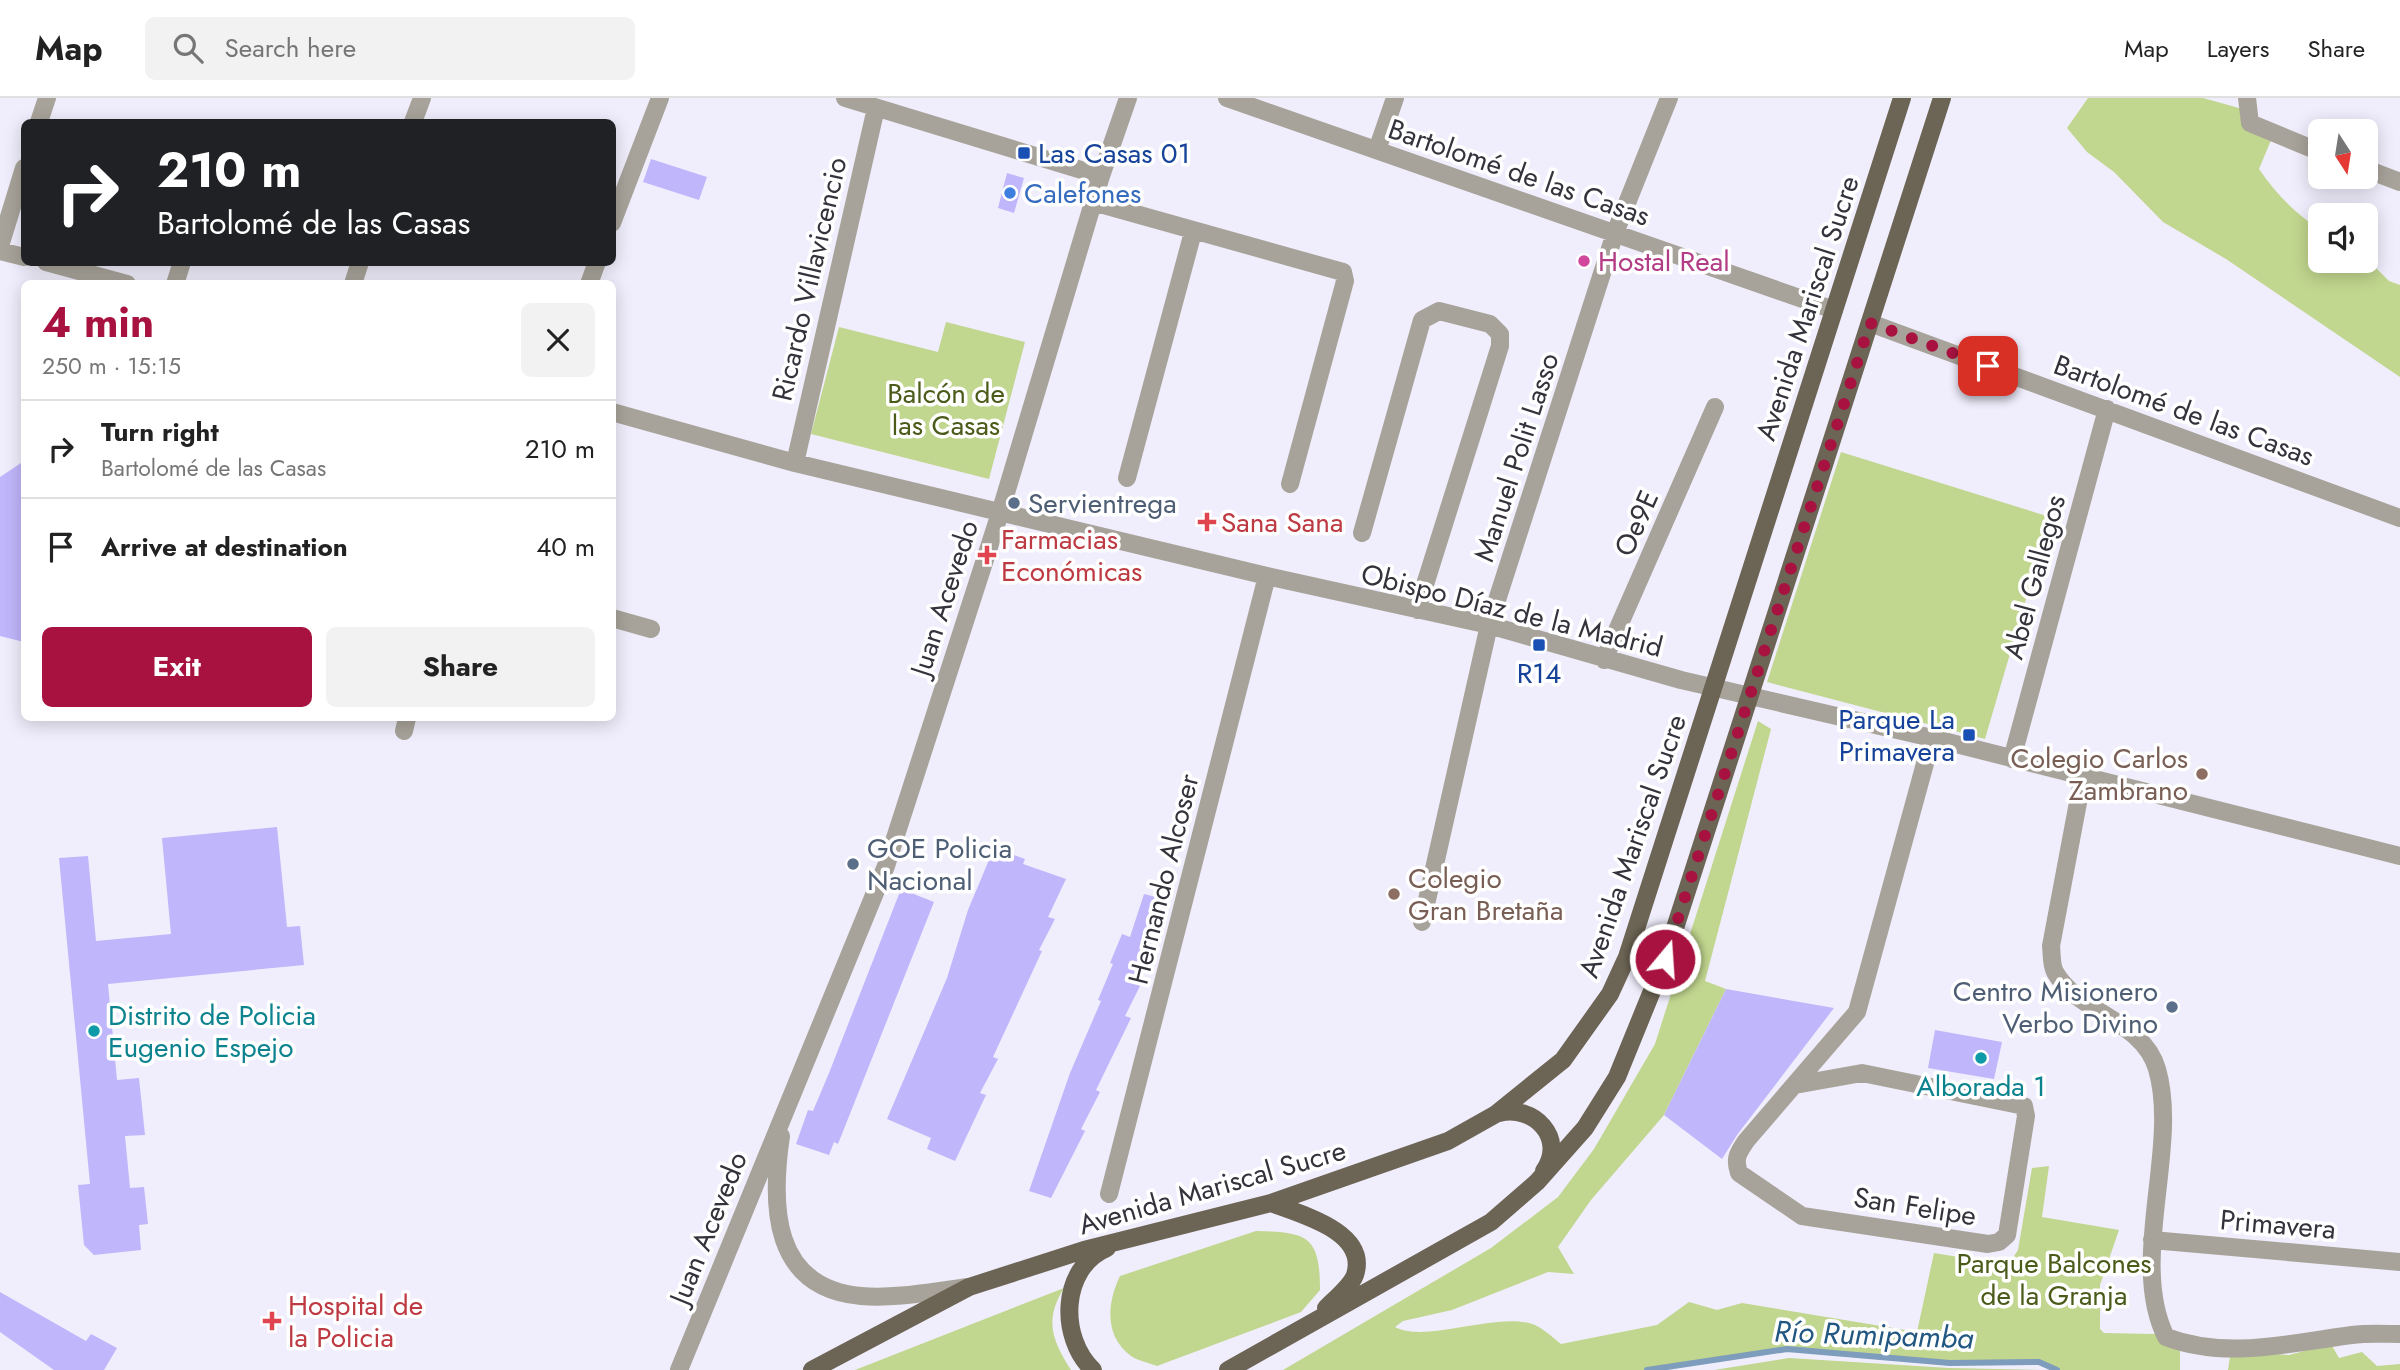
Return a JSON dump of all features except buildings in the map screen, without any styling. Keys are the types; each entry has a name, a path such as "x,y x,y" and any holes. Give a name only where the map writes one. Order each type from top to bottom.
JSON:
{"main road":[{"name":"Avenida Mariscal Sucre","path":"812,1370 969,1287 1130,1238 1271,1203 1448,1142 1496,1114 1563,1060 1603,1006 1628,957 1902,98"},
{"path":"1228,1370 1491,1222 1537,1182 1585,1128 1617,1077 1665,959 1942,98"},
{"path":"1496,1114 1512,1110 1525,1112 1545,1128 1552,1153 1537,1182"},
{"path":"1271,1203 1330,1228 1353,1247 1357,1259 1355,1277 1314,1321"},
{"path":"1093,1370 1073,1340 1069,1315 1072,1289 1083,1265 1102,1250 1130,1238"}],"street":[{"path":"40,119 47,98"},
{"path":"414,119 422,98"},
{"path":"616,213 660,98"},
{"name":"Juan Acevedo","path":"679,1370 785,1106 886,866 1000,513 1093,202 1128,98"},
{"name":"Bartolomé de las Casas","path":"1227,98 1833,310"},
{"path":"1377,150 1395,98"},
{"name":"Manuel Polit Lasso","path":"1422,922 1489,625 1615,233 1669,98"},
{"path":"860,102 1101,177"},
{"name":"Ricardo Villavicencio","path":"795,463 860,102"},
{"path":"2246,104 2250,123 2308,147"},
{"path":"2378,174 2400,182"},
{"path":"0,246 21,178"},
{"path":"1093,202 1193,232 1339,270 1345,276 1290,484"},
{"path":"1127,478 1193,232"},
{"path":"0,251 21,256"},
{"path":"61,266 112,280"},
{"path":"1362,533 1423,320 1439,311 1490,324 1500,334 1500,346 1417,610"},
{"name":"Bartolomé de las Casas","path":"1870,323 2400,518"},
{"name":"Oe9E","path":"1604,660 1715,407"},
{"name":"Abel Gallegos","path":"2012,759 2107,409"},
{"name":"Obispo Díaz de la Madrid","path":"616,413 795,463 1267,576 1489,625 1681,680 1932,738 2400,856"},
{"name":"Hernando Alcoser","path":"1109,1194 1267,576"},
{"path":"616,619 651,629"},
{"name":"San Felipe","path":"1795,1085 1863,1073 2024,1107 2026,1116 2007,1235 1999,1242 1988,1244 1802,1216 1740,1172 1736,1155 1795,1085 1857,1012 1932,738"},
{"path":"2083,776 2050,946 2054,971 2071,989 2143,1042 2157,1067 2161,1091 2160,1146 2152,1240 2158,1321 2166,1337 2192,1347 2259,1349 2354,1334 2400,1334"},
{"name":"Juan Acevedo","path":"785,1106 775,1178 775,1201 778,1228 797,1264 812,1278 832,1289 859,1296 892,1296 969,1287"},
{"name":"Primavera","path":"2152,1240 2400,1262"}],"green space":[{"path":"2088,98 2203,98 2246,110 2274,133 2259,169 2286,202 2308,221 2308,273 2378,273 2378,270 2389,281 2400,285 2400,377 2226,259 2163,222 2114,172 2087,152 2067,128"},
{"name":"Balcón de las Casas","path":"946,322 1025,342 989,479 811,434 839,327 938,352"},
{"path":"1841,452 2050,517 1985,739 1767,682"},
{"name":"Parque Balcones de la Granja","path":"1758,721 1771,729 1705,981 1726,989 1664,1115 1591,1200 1558,1247 1574,1274 1548,1272 1452,1310 1403,1321 1395,1327 1423,1332 1513,1321 1537,1326 1561,1344 1657,1325 1689,1302 1717,1310 1742,1303 1917,1332 1934,1253 2008,1265 2018,1250 2032,1168 2049,1166 2042,1217 2119,1230 2100,1285 2100,1329 2104,1333 2155,1334 2180,1346 2180,1370 2059,1370 2039,1362 1951,1363 1787,1349 1647,1370 1283,1370 1491,1248 1558,1197 1594,1149 1655,1044"},
{"path":"1256,1231 1299,1236 1313,1248 1317,1258 1320,1290 1301,1312 1157,1366 1134,1358 1122,1348 1112,1329 1111,1319 1112,1297 1120,1276"},
{"path":"1064,1288 1052,1320 1055,1339 1071,1370 855,1370"},
{"path":"2331,1344 2339,1358 2362,1352 2377,1366 2400,1364 2400,1370 2228,1370 2231,1350 2289,1355"},
{"path":"1789,1358 1949,1368 2041,1370 1714,1370"}],"waterway":[{"name":"Río Rumipamba","path":"1647,1370 1787,1349 1950,1363 2039,1362 2057,1370"}],"place":[{"name":"Las Casas 01","path":"1024,153"},
{"name":"Calefones","path":"1010,193"},
{"name":"Hostal Real","path":"1584,261"},
{"name":"Servientrega","path":"1014,503"},
{"name":"Sana Sana","path":"1207,522"},
{"name":"Farmacias Económicas","path":"987,555"},
{"name":"R14","path":"1539,645"},
{"name":"Parque La Primavera","path":"1969,735"},
{"name":"Colegio Carlos Zambrano","path":"2202,774"},
{"name":"GOE Policia Nacional","path":"853,864"},
{"name":"Colegio Gran Bretaña","path":"1394,894"},
{"name":"Centro Misionero Verbo Divino","path":"2172,1007"},
{"name":"Distrito de Policia Eugenio Espejo","path":"94,1031"},
{"name":"Alborada 1","path":"1981,1058"},
{"name":"Hospital de la Policia","path":"272,1321"}],"route":[{"path":"1665,959 1870,323 1988,366"}]}
